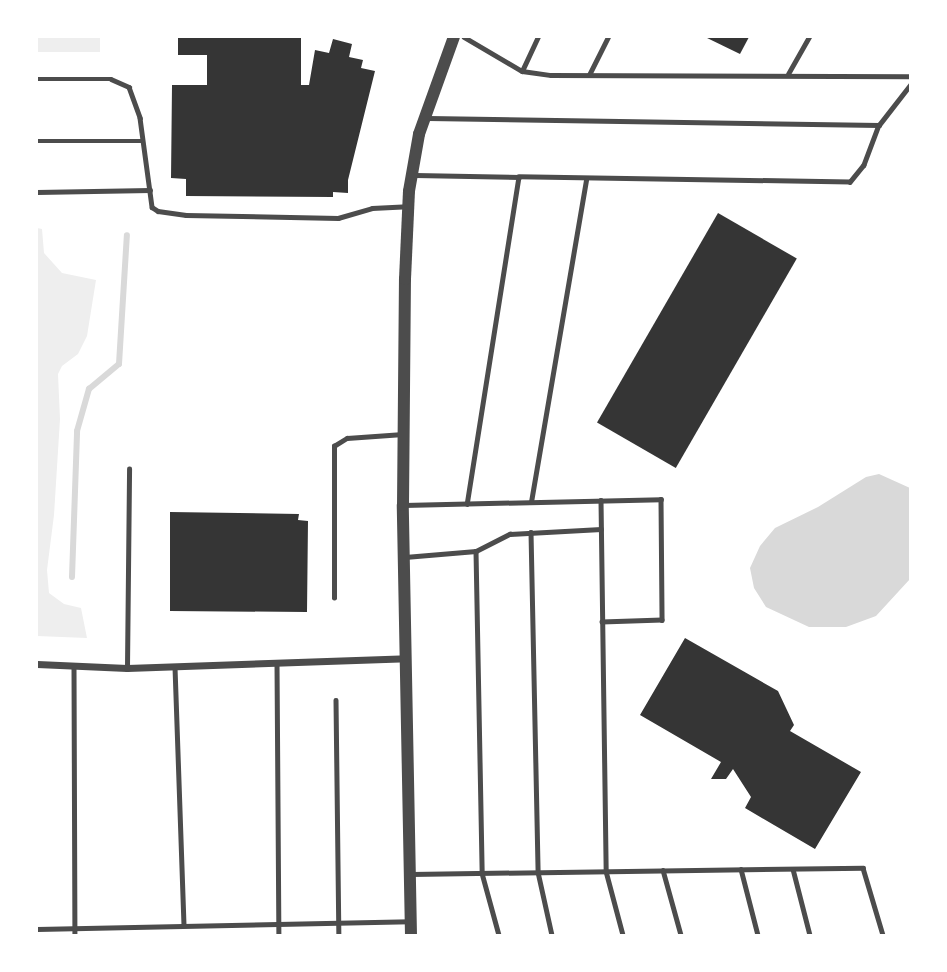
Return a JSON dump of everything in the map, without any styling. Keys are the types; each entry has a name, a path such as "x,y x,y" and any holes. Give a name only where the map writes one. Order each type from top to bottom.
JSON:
{"street":[{"path":"411,935 403,505 408,206 424,118 454,37"},
{"path":"37,664 127,668 407,658"}],"lane":[{"path":"464,37 522,71 589,75 910,76"},
{"path":"522,71 538,37"},
{"path":"589,75 608,37"},
{"path":"788,75 809,37"},
{"path":"37,79 111,79 129,87 143,141 152,207 158,211 186,215 338,218 372,208 408,206"},
{"path":"412,175 850,182 864,165 879,124 910,85"},
{"path":"424,118 879,124"},
{"path":"37,141 143,141"},
{"path":"467,504 519,177"},
{"path":"531,502 586,178"},
{"path":"37,192 150,190"},
{"path":"334,598 334,446 347,438 404,434"},
{"path":"127,668 129,469"},
{"path":"403,505 661,499 662,620 602,622"},
{"path":"601,500 606,872 623,935"},
{"path":"405,557 476,551 510,534 601,529"},
{"path":"531,533 538,873 552,935"},
{"path":"476,551 482,873 499,935"},
{"path":"277,663 279,935"},
{"path":"74,666 75,935"},
{"path":"175,667 184,925"},
{"path":"336,700 339,935"},
{"path":"410,874 863,868 883,935"},
{"path":"741,869 758,935"},
{"path":"793,869 810,935"},
{"path":"663,870 681,935"},
{"path":"37,929 411,921"}],"shaded area":[{"path":"37,37 100,37 100,52 37,52"},
{"path":"37,228 42,229 44,253 62,273 96,280 87,336 78,354 62,366 58,374 60,419 54,515 47,570 49,593 64,604 81,608 87,638 37,636"},
{"path":"879,474 910,488 910,579 876,616 846,627 809,627 766,607 754,588 750,568 760,546 775,528 818,507 866,477"}],"building":[{"path":"178,37 301,37 301,85 309,85 315,50 329,53 333,39 352,44 349,57 363,60 361,68 375,71 348,180 348,193 333,192 333,197 186,196 186,179 171,178 172,85 207,85 207,55 178,55"},
{"path":"705,37 749,37 740,54"},
{"path":"718,213 797,258 676,468 597,423"},
{"path":"170,512 299,514 298,520 308,521 307,612 170,611"},
{"path":"685,638 778,691 794,725 790,731 861,772 815,849 745,808 751,797 733,769 726,779 711,779 721,762 640,715"}],"waterway":[{"path":"72,577 77,431 89,389 119,364 127,235"}]}
